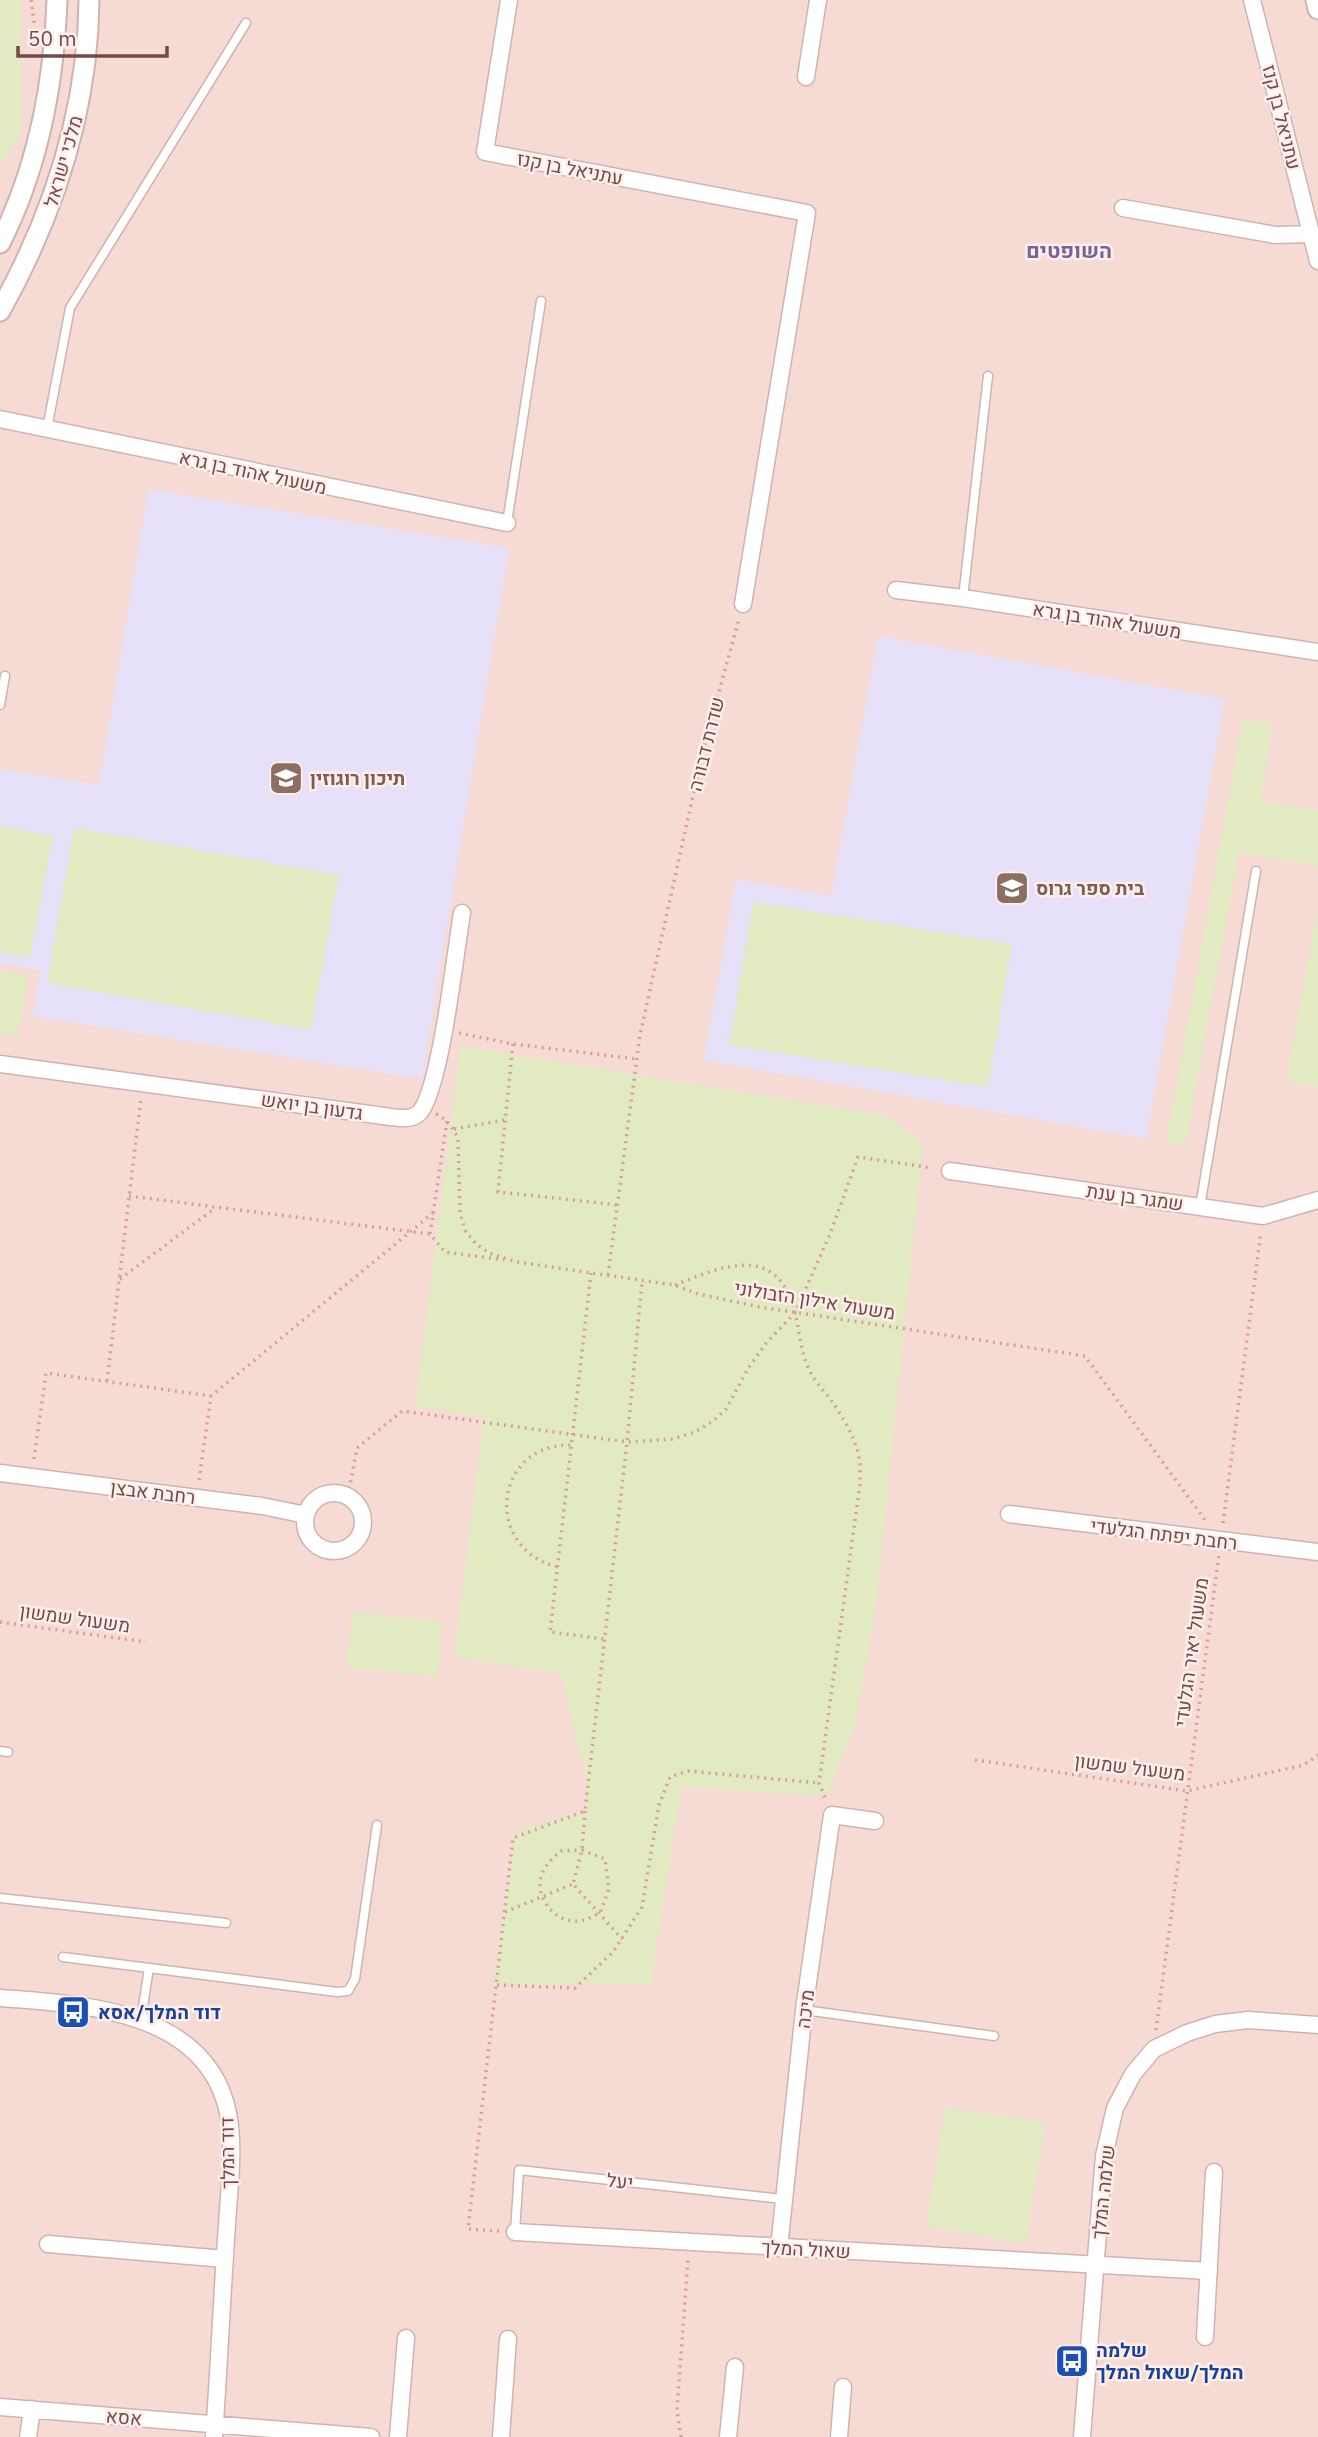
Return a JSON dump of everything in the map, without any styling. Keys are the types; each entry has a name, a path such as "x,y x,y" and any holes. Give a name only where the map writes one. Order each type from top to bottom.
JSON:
{"street":[{"name":"מלכי ישראל","path":"0,243 30,168 42,125 55,46 57,0"},
{"name":"מלכי ישראל","path":"0,311 45,221 63,171 77,118 85,69 89,0"},
{"name":"עתניאל בן קנז","path":"509,0 485,152 807,213 743,604"},
{"path":"806,77 818,0"},
{"name":"עתניאל בן קנז","path":"1252,0 1318,261"},
{"path":"1316,0 1318,9"},
{"path":"1123,208 1275,235 1311,234"},
{"name":"משעול אהוד בן גרא","path":"0,419 507,523"},
{"name":"משעול אהוד בן גרא","path":"896,590 1318,652"},
{"path":"423,1107 434,1078 462,913"},
{"name":"גדעון בן יואש","path":"0,1064 391,1117 412,1117 419,1114 423,1107"},
{"name":"שמגר בן ענת","path":"950,1171 1263,1216 1318,1200"},
{"name":"רחבת אבצן","path":"0,1472 262,1506 306,1515"},
{"path":"334,1493 348,1496 359,1506 364,1525 359,1539 349,1548 334,1552 316,1546 307,1534 306,1515 313,1502 320,1496 334,1493"},
{"name":"רחבת יפתח הגלעדי","path":"1009,1514 1318,1552"},
{"path":"832,1815 875,1821"},
{"name":"מיכה","path":"779,2248 804,2010 832,1815"},
{"name":"דוד המלך","path":"0,1998 75,2004 141,2019 161,2029 197,2055 220,2090 228,2112 230,2134 214,2431"},
{"name":"שלמה המלך","path":"1082,2437 1104,2156 1115,2108 1133,2074 1154,2049 1187,2033 1215,2024 1248,2020 1318,2025"},
{"path":"1205,2337 1214,2172"},
{"name":"שאול המלך","path":"515,2232 1096,2265"},
{"path":"48,2244 225,2259"},
{"name":"שלמה המלך","path":"1096,2265 1209,2271"},
{"path":"398,2437 406,2338"},
{"path":"501,2437 508,2339"},
{"path":"728,2437 735,2367"},
{"path":"839,2437 843,2387"},
{"name":"אסא","path":"0,2407 214,2431 371,2437"},
{"path":"28,2437 32,2409"}],"lane":[{"path":"47,429 70,308 246,23"},
{"path":"507,523 541,301"},
{"path":"963,598 988,376"},
{"path":"0,705 5,676"},
{"path":"1200,1207 1256,871"},
{"path":"63,1957 337,1992 348,1991 355,1979 377,1825"},
{"path":"0,1898 226,1923"},
{"path":"141,2019 149,1968"},
{"path":"804,2010 994,2036"},
{"name":"יעל","path":"515,2232 519,2170 783,2199"}],"path":[{"name":"שדרת דבורה","path":"608,1275 636,1059 704,746 743,604"},
{"path":"443,1030 513,1044 636,1059"},
{"path":"513,1044 498,1192 618,1205"},
{"path":"107,1381 143,1083"},
{"path":"423,1107 447,1121 454,1129 505,1120"},
{"path":"430,1234 447,1121"},
{"name":"משעול אילון הזבולוני","path":"454,1129 459,1151 460,1213 466,1232 476,1244 489,1253 517,1262 674,1285 698,1294 795,1313 1085,1356 1220,1542"},
{"path":"348,1496 357,1448 402,1410 627,1442 673,1438 695,1432 726,1409 749,1367 767,1342 795,1313 830,1234 858,1157 950,1171"},
{"path":"129,1196 430,1234 445,1252 517,1262"},
{"path":"119,1279 216,1208"},
{"path":"196,1497 211,1396 433,1213"},
{"name":"משעול יאיר הגלעדי","path":"1154,2049 1263,1216"},
{"path":"674,1285 705,1272 728,1267 756,1266 771,1271 780,1278 788,1291 811,1374 841,1416 859,1457 860,1484 819,1783 832,1815"},
{"path":"591,1273 550,1632 605,1639"},
{"path":"573,1884 582,1850 642,1281"},
{"path":"32,1477 46,1373 211,1396"},
{"path":"557,1567 539,1560 517,1542 507,1516 507,1497 512,1479 530,1457 547,1448 572,1445"},
{"name":"משעול שמשון","path":"0,1622 146,1642"},
{"name":"משעול שמשון","path":"975,1760 1187,1790 1304,1765 1318,1755"},
{"path":"497,1985 575,1988 613,1952 642,1907 659,1805 670,1777 688,1771 819,1783"},
{"path":"515,2232 468,2229 513,1838 585,1811"},
{"path":"582,1850 605,1859 609,1889 600,1913 579,1922 558,1916 545,1905 540,1882 548,1862 561,1851 582,1850"},
{"path":"573,1884 622,1938"},
{"path":"505,1912 573,1884"},
{"path":"681,2437 677,2410 690,2243"}],"shaded area":[{"path":"0,0 1318,0 1318,2437 0,2437"},
{"name":"תיכון רוגוזין","path":"148,489 509,548 422,1079 33,1016 40,970 0,963 0,769 99,785"},
{"name":"בית ספר גרוס","path":"878,636 1225,699 1146,1139 704,1060 736,879 831,896"}],"green space":[{"path":"0,0 20,0 21,133 0,166"},
{"path":"1243,718 1273,724 1260,801 1318,811 1318,866 1239,852 1185,1146 1166,1143"},
{"path":"0,826 53,836 30,958 0,952"},
{"path":"74,828 339,875 311,1030 47,983"},
{"path":"753,902 1012,944 988,1087 729,1045"},
{"path":"1318,907 1318,1087 1286,1081"},
{"path":"0,971 28,975 18,1036 0,1033"},
{"path":"461,1046 888,1116 923,1145 876,1607 855,1726 826,1796 681,1787 651,1984 493,1985 516,1831 586,1811 587,1781 561,1674 454,1657 484,1417 415,1406"},
{"path":"353,1612 443,1622 437,1677 346,1667"},
{"path":"945,2107 1045,2123 1026,2243 926,2226"}],"place":[{"name":"תיכון רוגוזין","path":"286,778"},
{"name":"בית ספר גרוס","path":"1012,888"},
{"name":"דוד המלך/אסא","path":"73,2012"},
{"name":"שלמה המלך/שאול המלך","path":"1072,2361"}],"district":[{"name":"השופטים","path":"1069,250"}]}
